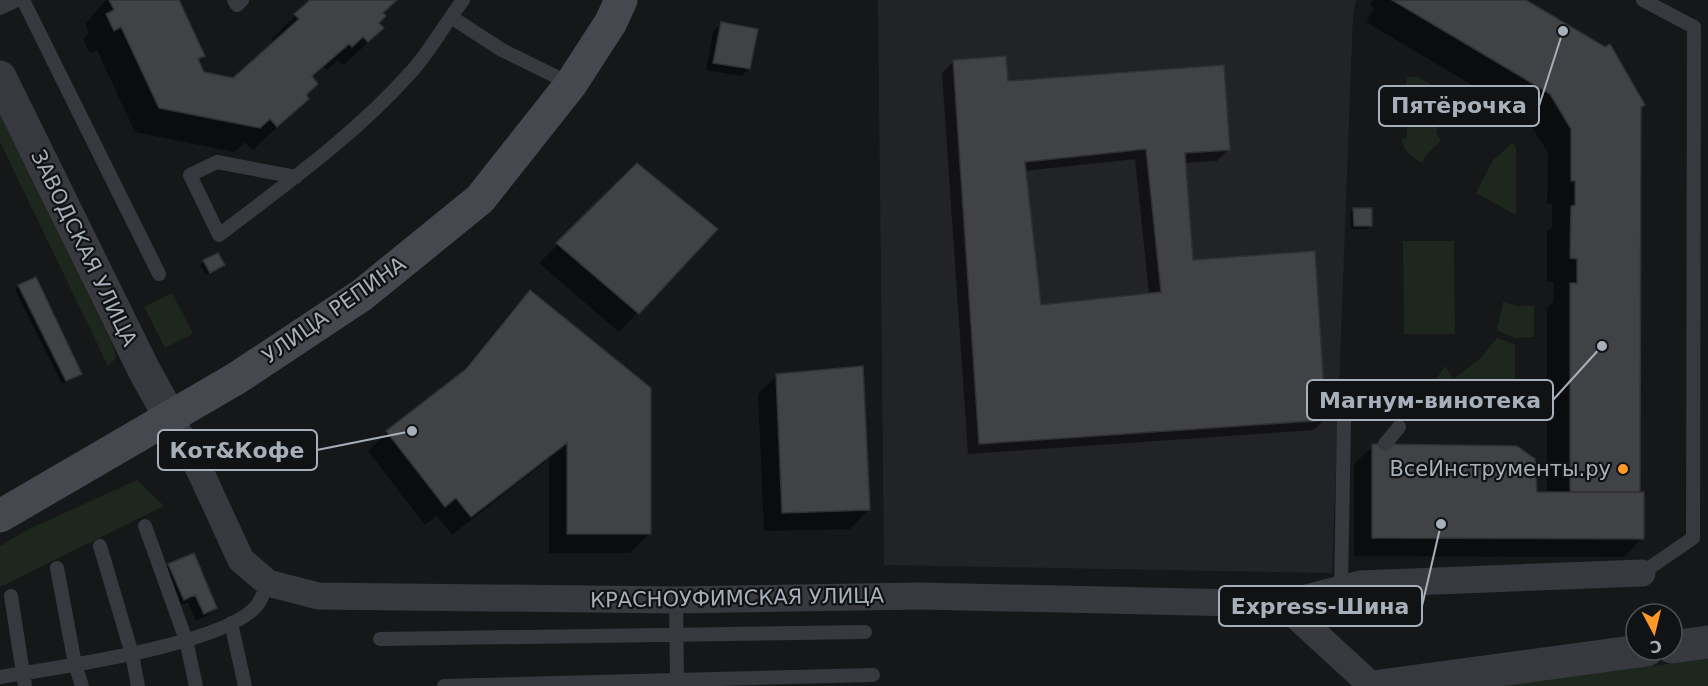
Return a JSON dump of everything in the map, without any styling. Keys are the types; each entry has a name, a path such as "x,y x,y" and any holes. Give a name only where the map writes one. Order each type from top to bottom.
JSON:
{"main road":[{"name":"УЛИЦА РЕПИНА","path":"0,516 237,378 362,296 480,199 572,84 611,22 621,0"}],"street":[{"name":"ЗАВОДСКАЯ УЛИЦА","path":"0,79 144,370 170,417"},
{"name":"КРАСНОУФИМСКАЯ УЛИЦА","path":"170,417 200,471 241,560 268,583 318,596 676,600 921,596 1283,604 1341,587 1385,582 1642,573"},
{"path":"1283,604 1372,686"},
{"path":"1684,645 1708,642"},
{"path":"1380,686 1624,653"}],"lane":[{"path":"0,9 17,0"},
{"path":"23,0 159,274"},
{"path":"234,0 237,5 242,0"},
{"path":"296,177 217,162 190,175 219,235 296,177 342,141 412,71 463,0"},
{"path":"1642,573 1693,538 1694,51 1694,27 1643,0"},
{"path":"452,17 502,50 572,84"},
{"path":"1341,587 1344,421"},
{"path":"1385,444 1399,427"},
{"path":"145,526 186,640 196,686"},
{"path":"100,546 132,654 138,686"},
{"path":"57,568 75,664 82,686"},
{"path":"0,677 24,680 75,664 132,654 186,640 231,623 258,605 268,583"},
{"path":"11,596 24,680"},
{"path":"676,600 677,679"},
{"path":"231,623 245,686"},
{"path":"380,639 865,632"},
{"path":"444,686 873,675"}],"shaded area":[{"path":"878,0 1356,0 1353,15 1332,573 884,565"},
{"path":"1406,77 1418,77 1446,92 1444,105 1447,123 1438,127 1436,133 1441,141 1427,154 1422,163 1408,153 1402,139 1407,138"},
{"path":"0,111 113,346 116,358 108,366 0,142"},
{"path":"1513,143 1516,149 1516,215 1476,193 1493,160"},
{"path":"1403,241 1454,241 1455,334 1404,334"},
{"path":"172,293 193,334 165,348 144,307"},
{"path":"1503,302 1517,306 1534,306 1534,337 1515,338 1497,330"},
{"path":"1497,338 1515,344 1515,383 1502,398 1423,398 1445,366 1453,379 1479,360"},
{"path":"137,480 164,506 0,587 0,546 27,530"},
{"path":"1708,659 1708,686 1490,686 1684,662"}],"building":[{"path":"109,0 179,0 205,56 198,59 204,72 233,78 299,19 294,14 310,0 397,0 383,13 386,16 379,23 384,28 368,42 363,37 352,47 349,44 312,76 318,84 306,95 309,99 277,127 270,119 260,128 159,108 121,27 114,31 106,14 114,10"},
{"path":"1392,0 1526,0 1605,47 1610,44 1645,105 1641,107 1640,492 1570,492 1570,283 1577,283 1577,259 1570,258 1571,206 1575,205 1575,181 1571,181 1571,129 1550,94"},
{"path":"721,22 758,29 750,69 713,63"},
{"path":"1006,56 1008,81 1224,65 1230,150 1185,153 1193,260 1315,251 1326,420 979,444 953,60","holes":["1146,149 1161,292 1041,305 1025,162"]},
{"path":"637,163 718,229 639,314 556,243"},
{"path":"1353,208 1372,208 1372,226 1354,226"},
{"path":"218,253 225,265 210,273 203,260"},
{"path":"36,277 82,374 66,381 18,285"},
{"path":"530,290 651,388 651,534 567,534 567,443 471,517 456,498 445,507 386,431 466,369"},
{"path":"863,366 870,510 782,513 776,374"},
{"path":"1372,444 1517,446 1535,459 1537,492 1644,492 1644,539 1372,538"},
{"path":"194,553 217,608 204,614 195,595 184,600 168,564"}],"place":[{"name":"Пятёрочка","path":"1563,31"},
{"name":"Магнум-винотека","path":"1602,346"},
{"name":"Кот&Кофе","path":"412,431"},
{"name":"ВсеИнструменты.ру","path":"1623,469"},
{"name":"Express-Шина","path":"1441,524"}]}
